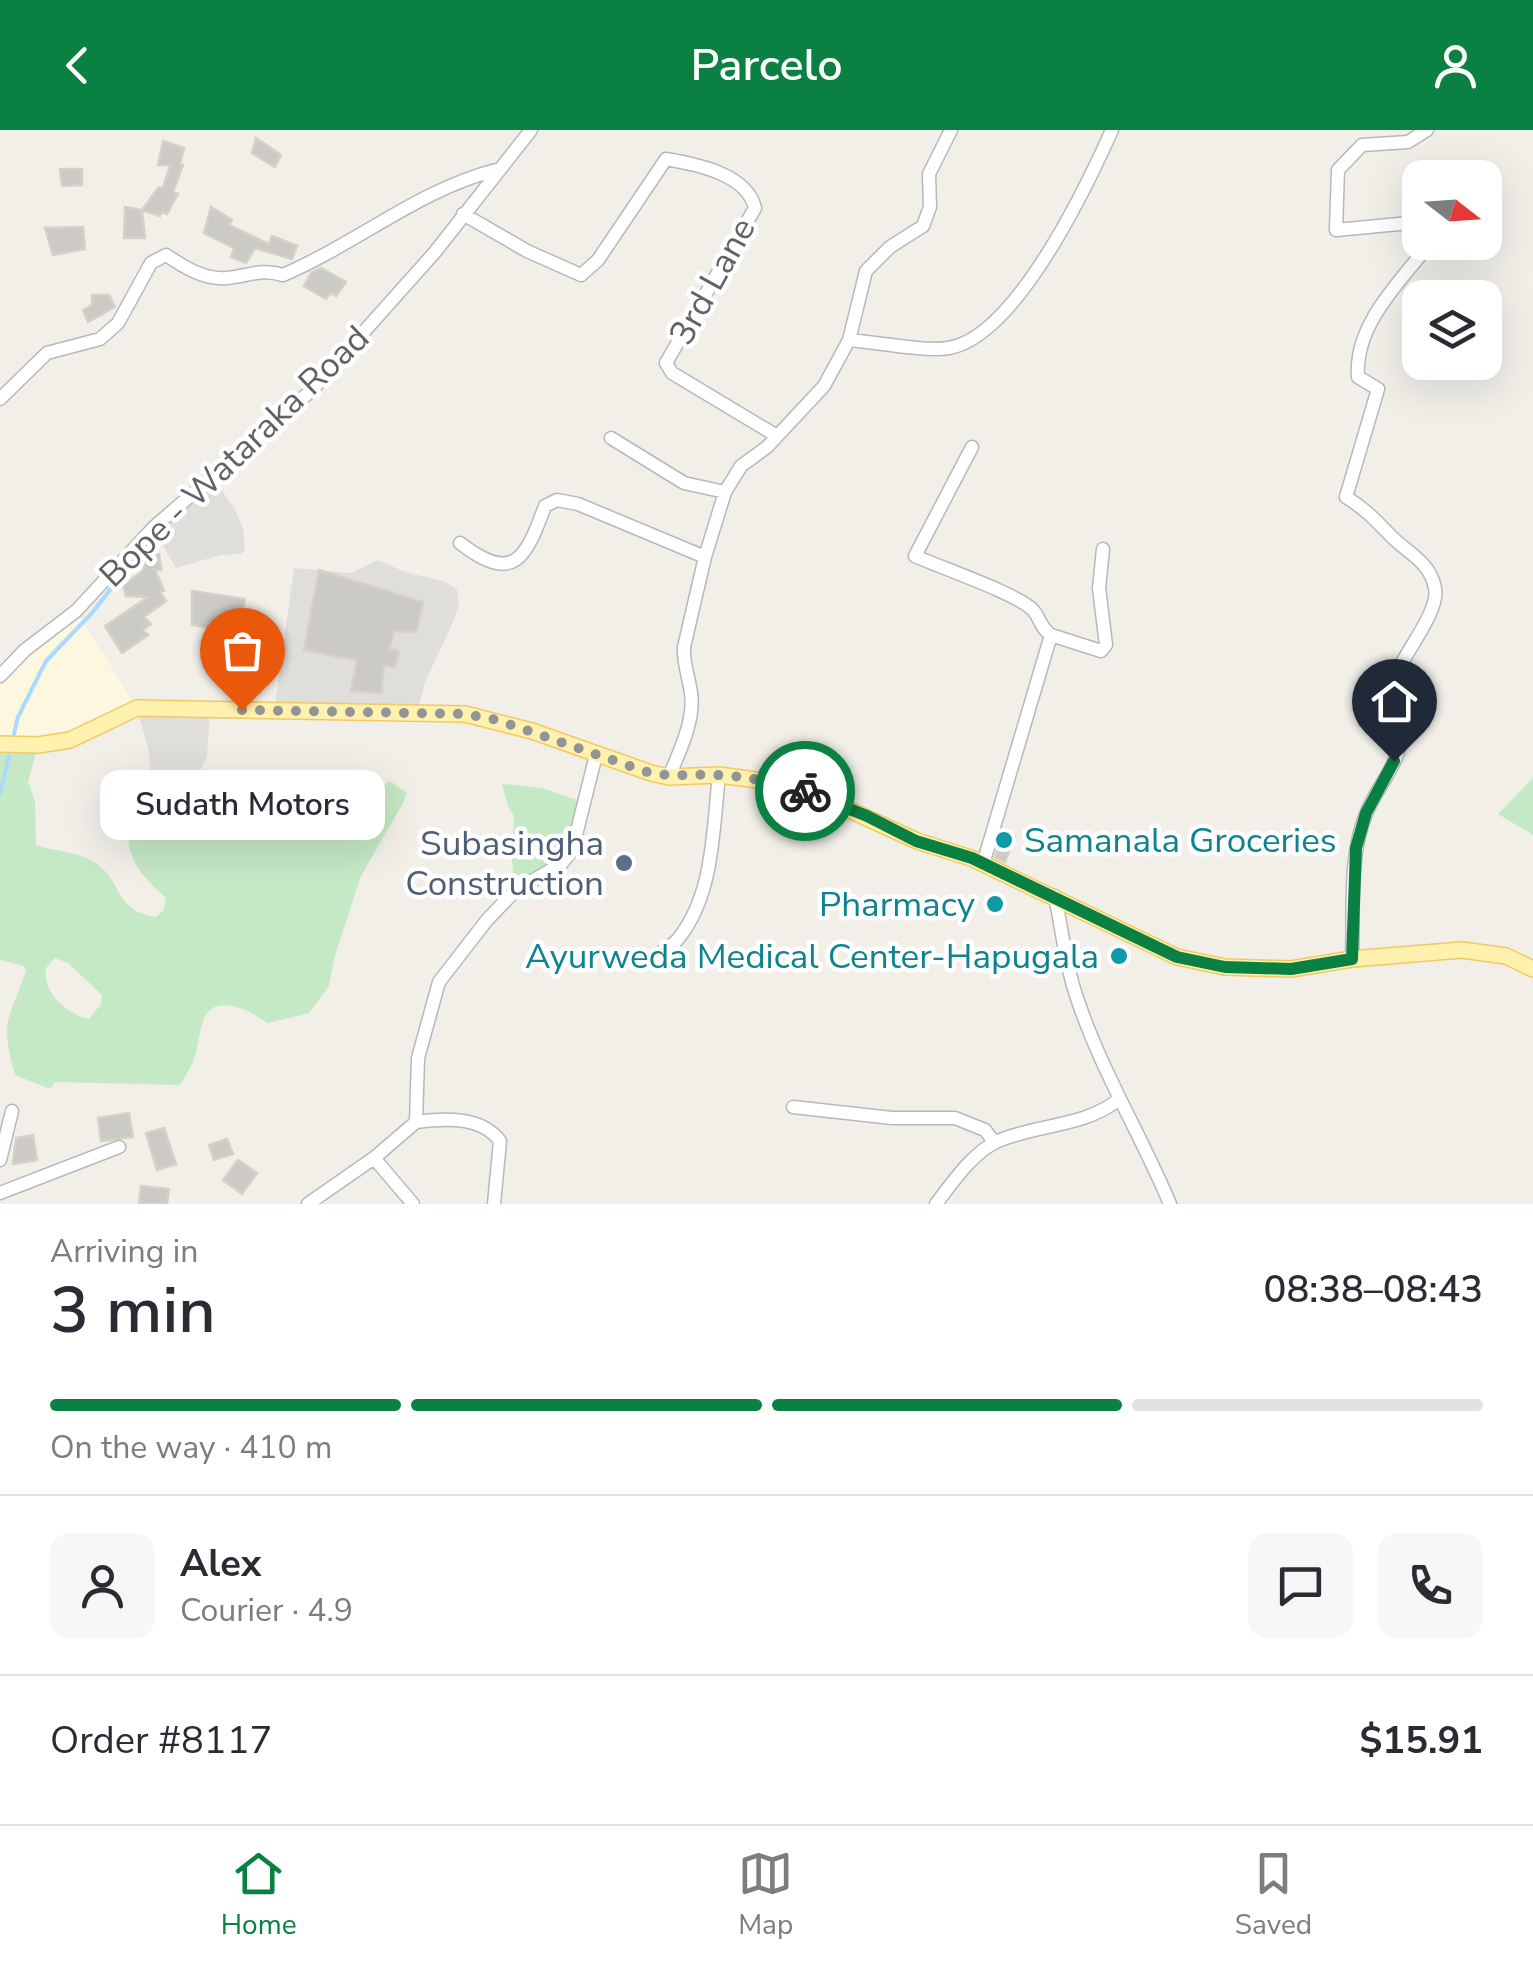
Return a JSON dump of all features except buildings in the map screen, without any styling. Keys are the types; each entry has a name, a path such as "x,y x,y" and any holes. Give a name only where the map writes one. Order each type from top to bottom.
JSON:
{"main road":[{"path":"0,744 38,745 70,740 137,708 465,714 497,720 669,776 719,775 779,784 818,795 916,841 983,864 1055,896 1177,957 1225,967 1291,969 1352,959 1462,950 1506,956 1533,970"}],"street":[{"name":"Bope - Wataraka Road","path":"0,676 25,650 76,612 153,528 312,390 416,274 531,130"},
{"path":"669,776 685,736 692,696 683,660 704,557 725,492 741,466 824,386 849,340 866,271 890,247 923,226 930,207 929,174 951,130"},
{"path":"849,340 948,348 976,338 999,320 1049,251 1088,186 1112,130"},
{"path":"1402,224 1336,230 1338,170 1362,144 1408,142 1427,130"},
{"name":"3rd Lane","path":"464,214 527,251 581,274 598,260 666,159 697,164 729,179 752,196 755,208 666,363 672,373 776,436"},
{"path":"0,399 47,352 100,338 118,323 152,263 166,255 192,272 223,279 266,269 283,275 325,257 378,222 462,179 496,170"},
{"path":"1352,959 1356,848 1366,813 1394,761 1402,735 1394,680 1412,640 1426,624 1437,594 1422,560 1393,538 1373,514 1346,496 1378,389 1358,377 1357,359 1379,310 1418,260"},
{"path":"611,438 684,483 725,492"},
{"path":"972,447 915,556 1014,599 1034,611 1042,630 1101,651 1106,645 1099,588 1103,549"},
{"path":"460,543 480,559 506,566 520,560 532,542 545,506 557,500 578,504 704,557"},
{"path":"983,864 1052,635"},
{"path":"416,1122 418,1058 439,982 486,920 515,890 562,864 572,850 596,755"},
{"path":"640,964 675,942 690,922 710,854 719,775"},
{"path":"1055,896 1077,998 1118,1100 1145,1144 1170,1204"},
{"path":"936,1204 959,1174 994,1142 1102,1112 1118,1100"},
{"path":"793,1107 892,1118 955,1118 985,1130 994,1142"},
{"path":"0,1160 12,1111"},
{"path":"308,1204 374,1158 416,1122 447,1118 490,1128 500,1142 494,1204"},
{"path":"0,1192 119,1147"},
{"path":"374,1158 413,1204"}],"shaded area":[{"path":"212,476 243,528 245,550 176,568 153,528"},
{"path":"378,560 405,572 446,582 457,590 459,604 454,620 425,682 417,715 274,711 294,568 351,573"},
{"path":"76,611 137,708 70,740 0,744 0,676"},
{"path":"137,708 210,710 207,757 200,771 151,776"}],"green space":[{"path":"0,744 38,745 28,782 35,801 36,845 92,861 110,877 131,908 156,917 164,909 166,898 137,866 126,826 102,799 106,786 140,787 151,776 200,771 204,782 198,826 200,831 212,835 338,811 390,781 407,793 361,876 329,986 309,1013 268,1023 240,1008 217,1006 205,1017 194,1060 180,1085 55,1082 50,1089 15,1075 8,1021 26,971 24,966 0,960","holes":["55,958 68,963 102,995 101,1004 89,1019 64,1007 48,985 46,968"]},
{"path":"1533,778 1533,835 1498,814"},
{"path":"502,784 542,788 583,802 572,851 515,891 514,816"}],"waterway":[{"path":"14,734 18,717 46,661 92,613 134,559"},
{"path":"0,793 9,756"}],"way so far":[{"path":"242,710 465,714 532,731 650,773 719,775 805,791"}],"place":[{"name":"Sudath Motors","path":"242,710"},
{"name":"Samanala Groceries","path":"1004,840"},
{"name":"Subasingha Construction","path":"624,863"},
{"name":"Pharmacy","path":"995,904"},
{"name":"Ayurweda Medical Center-Hapugala","path":"1119,956"}],"route":[{"path":"805,791 916,841 972,858 1177,957 1225,967 1291,969 1352,959 1356,848 1366,813 1394,761"}]}
